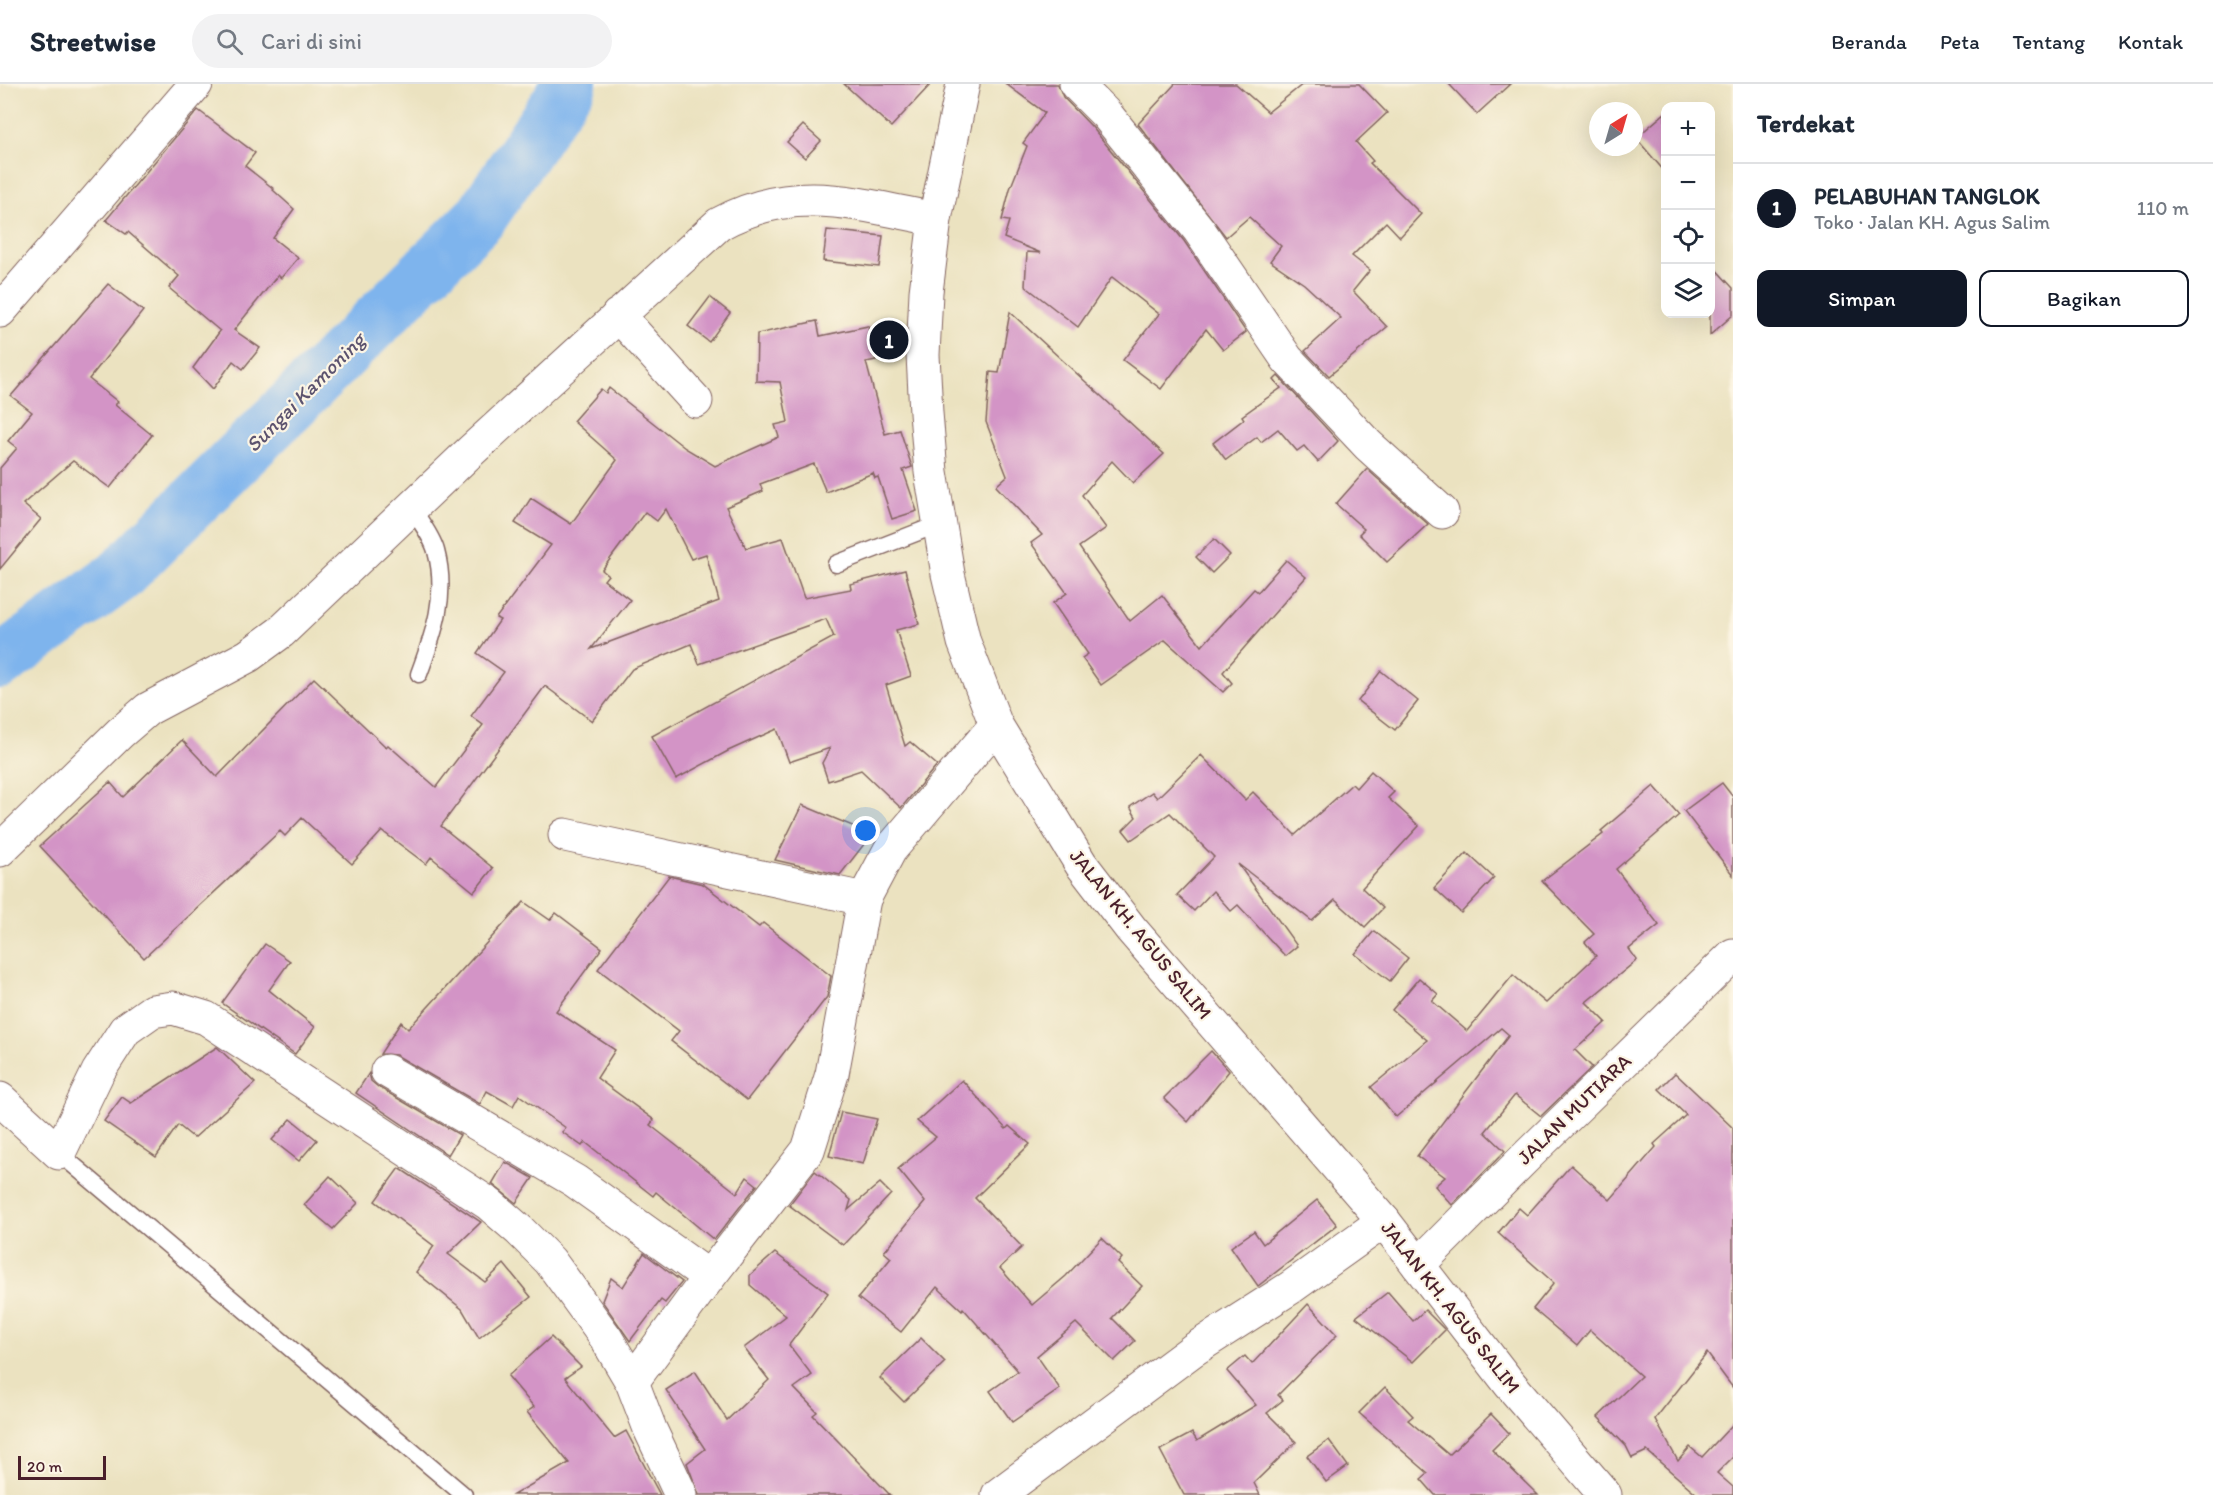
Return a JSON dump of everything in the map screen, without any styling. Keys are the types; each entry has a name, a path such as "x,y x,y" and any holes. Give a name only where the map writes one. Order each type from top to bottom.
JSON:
{"main road":[{"path":"0,311 196,84"},
{"name":"JALAN KH. AGUS SALIM","path":"963,84 935,219 926,292 923,355 931,472 939,524 964,642 996,725 1081,864 1131,928 1384,1221 1509,1383 1605,1495"},
{"path":"1076,84 1106,114 1199,230 1287,359 1368,445 1442,512"},
{"path":"0,850 134,721 174,694 248,656 281,632 411,507 719,224 740,213 771,202 801,199 848,202 935,219"},
{"path":"618,315 696,401"},
{"path":"632,1382 709,1277 808,1149 832,1074 864,899 890,850 996,725"},
{"path":"565,835 864,899"},
{"name":"JALAN MUTIARA","path":"1418,1266 1521,1161 1733,955"},
{"path":"0,1099 59,1153 98,1072 124,1030 152,1011 173,1008 206,1018 489,1204 550,1261 606,1338 632,1382 650,1429 681,1495"},
{"path":"387,1071 575,1181 709,1277"},
{"path":"998,1495 1193,1350 1290,1288 1384,1221"}],"lane":[{"path":"411,507 436,549 441,581 440,610 419,674"},
{"path":"836,564 939,524"},
{"path":"59,1153 464,1495"}],"building":[{"path":"844,84 931,84 891,127"},
{"path":"1006,84 1058,84 1063,97 1092,127 1184,241 1246,332 1223,350 1206,329 1161,389 1123,360 1159,314 1112,277 1078,327 1025,286 1027,252 1041,253 1004,238 1009,221 1002,220 1010,189 1027,146 1023,143 1045,113"},
{"path":"1175,84 1236,84 1268,112 1303,84 1359,84 1387,113 1356,142 1373,161 1370,163 1421,214 1400,237 1386,222 1352,256 1370,270 1353,291 1387,327 1329,376 1305,351 1341,318 1304,284 1270,261 1281,246 1249,217 1226,237 1138,124"},
{"path":"1449,84 1510,84 1477,114"},
{"path":"198,110 255,153 245,166 274,189 294,209 273,238 298,258 281,278 278,275 234,330 260,348 243,369 233,361 213,389 193,368 220,331 169,288 179,276 128,232 126,234 106,220"},
{"path":"1661,116 1661,167 1643,146 1643,132"},
{"path":"803,125 821,141 805,158 787,142"},
{"path":"827,230 883,236 879,267 823,261"},
{"path":"1715,268 1733,288 1733,315 1710,335 1710,318 1715,318"},
{"path":"108,284 143,311 89,379 118,402 115,405 152,435 110,488 73,461 23,504 41,519 0,569 0,468 17,448 8,441 32,412 11,396"},
{"path":"710,297 730,313 709,342 688,326"},
{"path":"1010,312 1164,454 1133,483 1112,461 1082,495 1106,528 1079,547 1130,621 1162,595 1202,646 1254,589 1258,592 1286,560 1306,577 1223,672 1232,683 1223,692 1165,640 1101,685 1082,658 1088,654 1053,603 1067,593 1031,543 1042,535 996,486 1007,476 986,422 990,372 999,373"},
{"path":"817,321 820,336 868,326 876,360 866,362 885,434 900,430 912,467 903,470 917,511 892,519 878,477 875,478 873,473 826,492 814,464 760,484 763,491 726,507 746,548 783,538 804,598 851,589 850,584 905,570 919,624 896,630 911,676 886,685 905,746 910,742 937,765 901,808 861,770 828,781 822,763 830,748 789,762 777,729 728,751 676,779 652,736 834,637 826,619 699,664 691,644 632,669 592,721 545,686 441,826 493,868 474,892 431,857 426,864 382,831 352,864 302,818 285,836 280,831 144,958 40,846 110,782 123,797 182,740 217,777 314,678 386,747 388,745 436,787 483,725 471,716 504,672 477,653 500,620 496,618 551,545 515,523 531,498 571,524 617,460 573,421 601,389 606,393 609,388 685,448 715,466 779,437 775,425 788,422 780,382 756,381 757,334","holes":["666,509 691,559 706,554 719,601 591,649 630,600 604,580 608,575 602,570 645,512 657,521"]},
{"path":"1278,376 1338,441 1318,462 1304,446 1297,451 1278,429 1261,442 1257,437 1226,460 1213,443 1244,419 1242,416 1281,388 1274,380"},
{"path":"1367,469 1428,524 1387,562 1359,534 1364,529 1336,504"},
{"path":"1214,539 1230,555 1212,573 1196,557"},
{"path":"1381,671 1418,701 1395,730 1358,701"},
{"path":"1201,755 1245,800 1253,792 1295,835 1352,784 1356,788 1371,771 1394,792 1388,798 1419,826 1362,888 1383,908 1365,927 1335,900 1312,921 1238,864 1297,946 1285,956 1238,905 1231,911 1213,891 1194,911 1177,895 1214,857 1170,813 1131,840 1123,830 1136,817 1130,807 1152,792 1157,798"},
{"path":"1722,783 1733,797 1733,875 1684,811"},
{"path":"1654,786 1679,815 1616,869 1659,925 1629,949 1637,960 1586,1002 1606,1022 1575,1050 1592,1067 1541,1116 1515,1095 1485,1132 1505,1151 1452,1205 1435,1186 1445,1177 1417,1156 1509,1035 1501,1028 1396,1117 1371,1087 1427,1040 1392,1010 1419,978 1438,994 1432,1001 1467,1031 1513,975 1546,1003 1596,956 1585,942 1594,934 1542,881 1603,834 1601,831"},
{"path":"802,805 872,834 840,875 775,860"},
{"path":"1467,853 1494,878 1461,913 1434,888"},
{"path":"669,876 703,884 759,927 763,923 831,976 827,997 747,1100 671,1041 679,1031 598,969"},
{"path":"524,902 550,920 556,913 602,948 556,1011 615,1050 597,1078 654,1120 650,1125 737,1193 747,1177 757,1185 714,1240 656,1192 653,1196 585,1142 582,1146 562,1132 566,1128 519,1095 513,1106 487,1091 480,1104 396,1055 380,1054 401,1022 408,1029"},
{"path":"1374,931 1408,958 1390,981 1355,954"},
{"path":"265,944 290,961 269,990 315,1027 295,1054 222,1003"},
{"path":"217,1047 255,1083 194,1138 178,1125 156,1157 104,1121 122,1097 131,1103"},
{"path":"1211,1051 1229,1071 1188,1122 1164,1098"},
{"path":"369,1073 371,1081 378,1087 460,1135 448,1155 356,1093"},
{"path":"1675,1073 1733,1128 1733,1388 1707,1353 1655,1419 1678,1461 1690,1447 1702,1457 1733,1424 1733,1457 1717,1473 1733,1487 1733,1495 1698,1495 1647,1451 1632,1458 1626,1446 1598,1417 1641,1376 1590,1330 1577,1346 1533,1309 1554,1283 1498,1233 1519,1208 1527,1215 1571,1165 1610,1200 1656,1147 1654,1144 1686,1115 1659,1089"},
{"path":"962,1080 1006,1129 1009,1126 1030,1144 975,1198 1022,1247 1000,1268 1032,1305 1066,1276 1102,1238 1122,1258 1118,1263 1142,1286 1112,1318 1135,1341 1114,1361 1076,1323 1037,1356 1060,1389 1012,1422 990,1391 1018,1371 963,1308 962,1310 937,1287 901,1332 858,1298 891,1258 884,1252 925,1202 898,1169 936,1137 917,1121"},
{"path":"841,1112 877,1119 863,1164 829,1156"},
{"path":"291,1119 317,1140 299,1161 272,1140"},
{"path":"505,1162 533,1178 516,1203 492,1184"},
{"path":"399,1168 481,1222 448,1254 485,1282 504,1264 531,1297 479,1338 462,1309 416,1272 434,1246 375,1201"},
{"path":"815,1171 851,1200 848,1210 880,1183 891,1194 843,1245 789,1205"},
{"path":"330,1176 358,1203 333,1229 304,1205"},
{"path":"1317,1200 1337,1225 1258,1286 1231,1247 1254,1231 1263,1244"},
{"path":"644,1253 682,1282 665,1303 661,1300 630,1341 602,1301 611,1278 623,1287"},
{"path":"775,1253 828,1293 789,1345 812,1375 794,1388 817,1412 813,1415 890,1495 699,1495 687,1463 705,1449 666,1390 695,1371 727,1420 769,1380 744,1348 786,1316 750,1285 750,1275"},
{"path":"1388,1292 1413,1321 1425,1310 1445,1330 1413,1362 1356,1317"},
{"path":"1308,1304 1337,1335 1278,1395 1283,1400 1267,1413 1296,1442 1254,1483 1260,1495 1184,1495 1160,1450 1192,1433 1197,1441 1256,1405 1227,1371 1245,1356 1252,1364"},
{"path":"551,1337 581,1367 565,1378 614,1438 626,1431 660,1495 513,1495 569,1463 527,1412 534,1407 508,1376"},
{"path":"921,1338 945,1362 904,1402 880,1378"},
{"path":"1385,1387 1413,1416 1408,1420 1449,1455 1491,1414 1509,1433 1492,1450 1538,1495 1435,1495 1421,1479 1428,1473 1359,1413"},
{"path":"1329,1440 1348,1466 1326,1482 1307,1456"}],"waterway":[{"name":"Sungai Kamoning","path":"0,662 118,577 480,218 570,84"}],"place":[{"name":"PELABUHAN TANGLOK","path":"889,340"}]}
